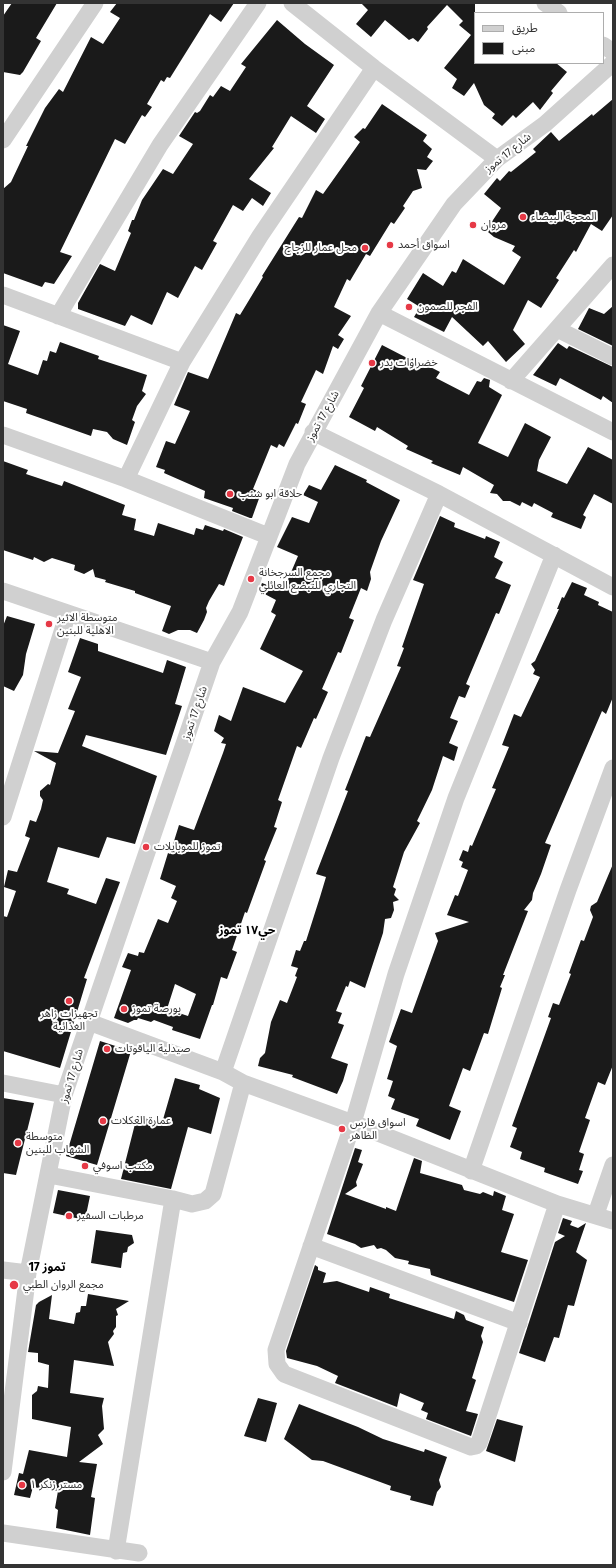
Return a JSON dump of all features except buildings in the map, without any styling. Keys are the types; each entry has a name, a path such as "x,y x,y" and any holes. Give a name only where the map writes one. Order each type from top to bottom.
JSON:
{"street":[{"path":"3,140 95,3"},
{"path":"58,316 160,145 258,3"},
{"path":"292,3 374,68 497,159"},
{"path":"545,3 558,12"},
{"path":"604,46 613,52"},
{"name":"شارع 17 تموز","path":"3,1472 28,1273 64,1095 212,662 240,612 297,464 313,432 379,313 454,204 497,159 545,124 613,63"},
{"path":"126,479 182,362 260,236 374,68"},
{"path":"511,381 613,266"},
{"path":"3,295 182,362"},
{"path":"379,313 613,432"},
{"path":"557,329 613,357"},
{"path":"313,432 439,494 554,554 613,587"},
{"path":"3,435 126,479 268,536"},
{"path":"223,1072 331,758 384,620 439,494"},
{"path":"554,554 456,798 396,974 353,1123 276,1350 277,1364 284,1374 472,1447 479,1443 557,1204"},
{"path":"3,591 212,662"},
{"path":"3,817 68,613"},
{"path":"471,1171 568,890 613,768"},
{"path":"89,1022 223,1072 243,1083 353,1123 557,1204 613,1220"},
{"path":"3,1083 64,1095"},
{"path":"49,1175 192,1204 205,1201 213,1194 243,1083"},
{"path":"596,1214 613,1165"},
{"path":"116,1551 173,1199"},
{"path":"311,1246 519,1323"},
{"path":"3,1270 28,1273"},
{"path":"3,1533 116,1551 138,1553"}],"place":[{"name":"المحجة البيضاء","path":"523,217"},
{"name":"مروان","path":"473,225"},
{"name":"اسواق أحمد","path":"390,245"},
{"name":"محل عمار للزجاج","path":"365,248"},
{"name":"الفجر للصمون","path":"409,307"},
{"name":"خضراوات بدر","path":"372,363"},
{"name":"حلاقة ابو شنب","path":"230,494"},
{"name":"مجمع السرجخانة التجاري للتبضع العائلي","path":"251,579"},
{"name":"متوسطة الاثير الاهلية للبنين","path":"49,624"},
{"name":"تموز للموبايلات","path":"146,847"},
{"name":"تجهيزات زاهر الغذائية","path":"69,1001"},
{"name":"بورصة تموز","path":"124,1009"},
{"name":"صيدلية الياقوتات","path":"107,1049"},
{"name":"عمارة العكلات","path":"103,1121"},
{"name":"اسواق فارس الظاهر","path":"342,1129"},
{"name":"متوسطة الشهاب للبنين","path":"18,1143"},
{"name":"مكتب اسوفي","path":"85,1166"},
{"name":"مرطبات السفير","path":"69,1216"},
{"name":"مجمع الروان الطبي","path":"14,1285"},
{"name":"مستر زنكر ١","path":"22,1485"}],"district":[{"name":"حي۱۷ تموز","path":"247,931"},
{"name":"17 تموز","path":"47,1268"}]}
